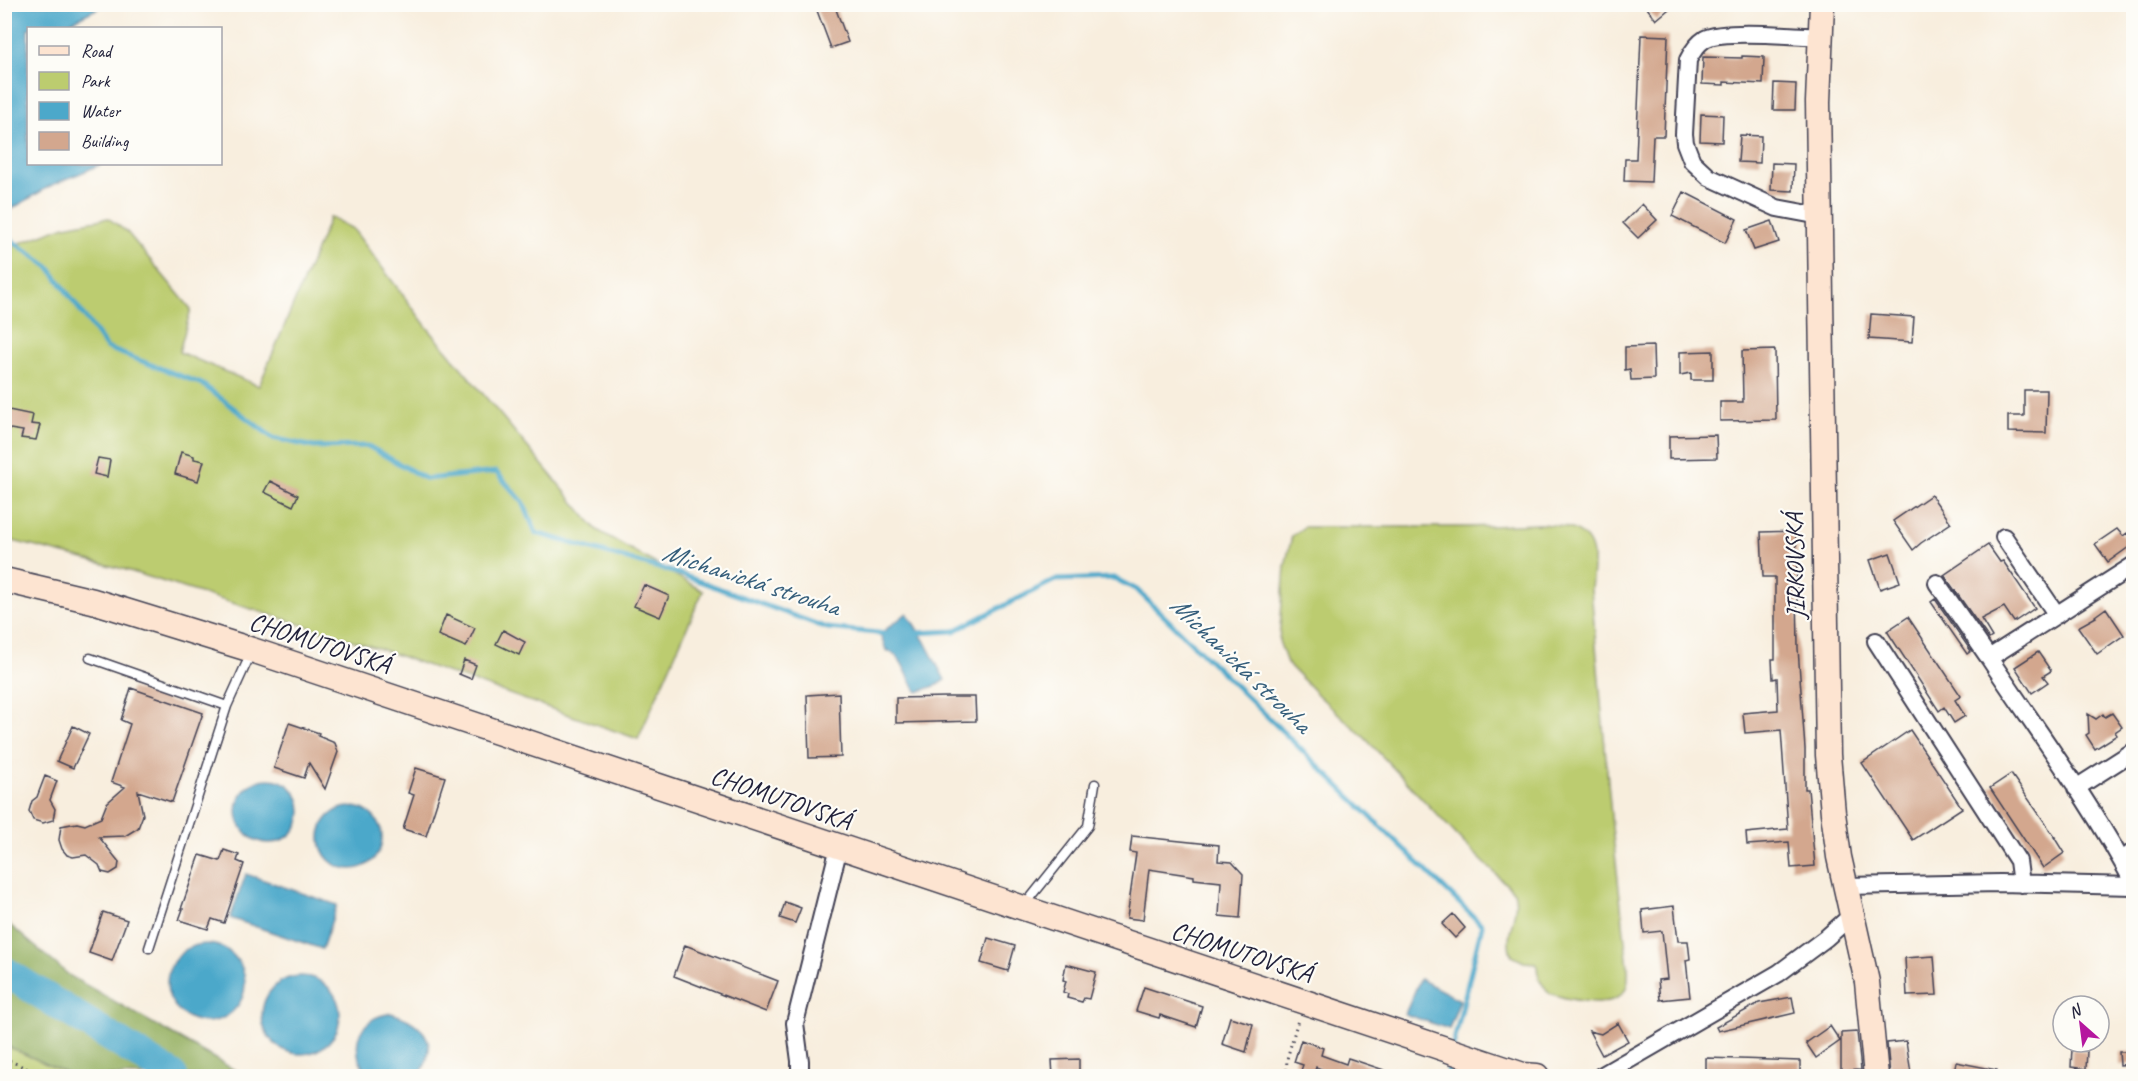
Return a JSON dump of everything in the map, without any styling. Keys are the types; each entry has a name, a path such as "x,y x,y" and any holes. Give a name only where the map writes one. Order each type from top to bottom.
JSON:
{"street":[{"name":"JIRKOVSKÁ","path":"1822,4 1818,102 1828,755 1833,813 1845,886 1867,982 1876,1077"},
{"path":"1820,216 1777,208 1709,177 1692,161 1684,134 1688,60 1698,44 1705,39 1721,34 1821,37"},
{"path":"2004,537 2057,615"},
{"path":"1989,658 2133,565"},
{"name":"CHOMUTOVSKÁ","path":"4,580 93,601 252,650 1022,909 1523,1075 1537,1077"},
{"path":"1845,886 2133,885 2128,856 2076,788 1937,583"},
{"path":"1876,641 2018,861 2021,884"},
{"path":"2076,788 2133,751"},
{"path":"800,1077 795,1023 838,847"},
{"path":"1600,1077 1779,973 1826,938 1852,915"}],"lane":[{"path":"149,948 228,706 252,650"},
{"path":"90,658 228,706"},
{"path":"1022,909 1088,826 1095,784"}],"path":[{"path":"1286,1077 1287,1059 1303,1002"},
{"path":"4,1059 43,1077"}],"green space":[{"path":"330,217 353,229 427,327 597,530 703,591 638,739 380,649 123,569 5,539 4,249 65,226 108,218 127,232 191,309 179,352 259,386"},
{"path":"1556,525 1580,533 1591,546 1593,555 1591,589 1612,827 1628,967 1626,988 1616,999 1608,1001 1576,1000 1549,993 1540,981 1536,963 1524,962 1512,956 1509,941 1516,900 1514,892 1464,843 1364,737 1287,663 1279,641 1285,566 1292,536 1304,527 1469,527"},
{"path":"4,920 70,976 245,1076 73,1076 5,1045"},
{"path":"4,1045 67,1073 73,1076 5,1076"}],"water":[{"path":"4,5 104,5 61,27 27,27 27,165 100,165 50,186 5,213"},
{"path":"907,613 945,680 918,692 901,662 886,650 880,634"},
{"path":"269,779 281,781 292,788 299,799 301,811 299,823 292,834 281,841 269,843 257,841 246,834 239,823 237,811 239,799 246,788 257,781"},
{"path":"345,807 357,807 373,816 380,826 382,838 380,850 373,860 357,869 345,869 334,864 325,855 320,844 320,832 325,821 334,812"},
{"path":"246,874 337,905 322,949 230,918"},
{"path":"206,944 221,947 238,961 245,983 242,998 228,1015 206,1022 191,1019 174,1005 167,983 170,968 184,951"},
{"path":"301,976 316,979 329,987 337,1000 340,1015 337,1030 329,1043 316,1051 301,1054 286,1051 273,1043 265,1030 262,1015 265,1000 273,987 286,979"},
{"path":"1420,979 1460,1000 1449,1029 1405,1014"},
{"path":"391,1013 414,1023 420,1028 428,1042 429,1050 426,1061 422,1070 413,1077 369,1076 358,1055 358,1040 365,1026 378,1017"}],"building":[{"path":"834,4 848,42 831,48 816,8"},
{"path":"1644,4 1675,4 1656,20"},
{"path":"1641,35 1668,36 1664,136 1653,136 1651,182 1624,181 1625,159 1636,159"},
{"path":"1742,56 1764,57 1763,84 1724,82 1724,85 1702,84 1703,57 1742,58"},
{"path":"1774,83 1796,84 1795,110 1773,110"},
{"path":"1701,114 1723,115 1722,142 1700,141"},
{"path":"1740,135 1761,136 1760,163 1738,162"},
{"path":"1772,163 1794,164 1793,191 1771,190"},
{"path":"1684,192 1737,219 1725,243 1672,216"},
{"path":"1642,204 1657,220 1638,238 1623,223"},
{"path":"1772,221 1779,242 1754,250 1746,230"},
{"path":"1871,314 1914,317 1912,342 1869,339"},
{"path":"1653,346 1654,379 1631,380 1630,369 1625,370 1625,347"},
{"path":"1775,350 1776,420 1720,421 1720,402 1743,402 1742,351"},
{"path":"1713,351 1713,380 1691,380 1691,373 1680,375 1680,352"},
{"path":"2024,390 2047,390 2046,433 2008,432 2008,416 2024,416"},
{"path":"4,409 33,415 31,424 40,425 36,440 21,438 23,431 4,428"},
{"path":"1716,435 1717,458 1669,459 1669,436"},
{"path":"181,452 204,461 198,481 175,474"},
{"path":"98,458 110,460 107,477 94,474"},
{"path":"270,481 298,495 293,506 264,492"},
{"path":"1931,495 1951,523 1913,550 1893,521"},
{"path":"2117,529 2123,536 2127,533 2133,544 2108,562 2095,544"},
{"path":"1796,531 1798,648 1805,749 1805,789 1808,789 1815,866 1791,868 1789,842 1747,845 1746,833 1788,829 1781,730 1745,733 1743,713 1778,710 1777,678 1773,679 1772,659 1775,659 1775,577 1763,577 1761,532"},
{"path":"1988,545 2000,562 2003,561 2035,608 2014,622 2004,607 1981,619 1992,637 1989,639 1944,575"},
{"path":"1890,553 1900,582 1880,589 1870,560"},
{"path":"644,585 669,596 660,617 634,606"},
{"path":"1935,599 1971,651 1967,654 1931,602"},
{"path":"2106,608 2124,635 2097,654 2078,627 2096,617"},
{"path":"446,615 475,628 466,647 438,635"},
{"path":"1908,617 1961,696 1955,700 1965,716 1954,723 1944,707 1939,711 1887,631"},
{"path":"503,630 525,642 519,655 496,644"},
{"path":"2038,652 2051,671 2043,676 2048,682 2032,693 2015,667"},
{"path":"464,660 476,665 471,679 459,674"},
{"path":"131,688 203,713 172,802 138,791 143,815 138,828 125,836 99,837 119,862 118,869 110,874 102,872 99,865 86,855 73,857 67,855 59,840 61,826 77,823 85,825 101,818 107,803 125,787 111,782 130,724 121,720"},
{"path":"839,693 841,757 809,758 807,695"},
{"path":"975,697 976,721 896,723 896,698"},
{"path":"2112,713 2122,727 2115,732 2117,735 2095,749 2086,735 2089,733 2088,714 2096,719 2103,714 2105,717"},
{"path":"289,723 319,733 318,736 335,743 338,752 325,789 309,763 304,778 274,768"},
{"path":"73,726 89,734 73,768 57,761"},
{"path":"1910,730 1962,808 1913,840 1862,763"},
{"path":"416,768 445,777 426,836 403,829 414,795 408,793"},
{"path":"2011,774 2064,853 2043,868 1990,788"},
{"path":"45,776 57,781 50,800 55,809 53,820 43,823 33,820 29,811"},
{"path":"1132,836 1219,845 1218,861 1232,862 1243,874 1240,918 1219,916 1221,882 1194,879 1194,876 1149,869 1143,920 1127,918 1136,853 1130,852"},
{"path":"224,850 239,855 237,861 244,864 224,923 212,919 208,929 179,920 200,855 220,861"},
{"path":"785,902 801,908 795,923 780,918"},
{"path":"1674,906 1678,941 1688,941 1690,959 1686,960 1690,997 1660,1000 1658,980 1667,979 1662,931 1644,933 1642,910"},
{"path":"103,912 127,920 112,961 89,953"},
{"path":"1453,914 1465,928 1455,938 1442,924"},
{"path":"988,938 1015,946 1008,971 981,963"},
{"path":"685,945 778,981 766,1012 674,976"},
{"path":"1934,956 1937,995 1907,996 1905,958"},
{"path":"1066,964 1096,972 1089,999 1084,998 1082,1002 1067,998 1068,994 1063,992 1066,981 1063,980"},
{"path":"1144,987 1202,1006 1196,1027 1160,1015 1159,1018 1136,1011"},
{"path":"1792,997 1795,1013 1718,1031 1716,1027 1759,1003"},
{"path":"1230,1017 1253,1024 1246,1052 1222,1044"},
{"path":"1618,1023 1628,1041 1602,1055 1589,1031 1601,1034"},
{"path":"1830,1026 1840,1041 1816,1058 1806,1043"},
{"path":"1857,1032 1861,1070 1841,1071 1841,1033"},
{"path":"1301,1040 1323,1048 1321,1055 1346,1064 1348,1058 1396,1074 1396,1077 1342,1077 1316,1067 1313,1077 1300,1073 1303,1065 1294,1062"},
{"path":"1906,1041 1911,1073 1890,1076 1887,1043"},
{"path":"2119,1052 2133,1052 2133,1064 2120,1065"},
{"path":"2072,1054 2087,1054 2086,1069 2071,1067"},
{"path":"1706,1058 1800,1061 1800,1077 1706,1077"},
{"path":"1079,1059 1079,1077 1053,1077 1052,1060"},
{"path":"1956,1062 1997,1070 1996,1077 1953,1077"}],"waterway":[{"name":"Michanická strouha","path":"4,235 49,267 107,348 202,384 273,438 314,447 368,446 426,479 496,472 523,502 536,533 680,574 827,628 887,634"},
{"name":"Michanická strouha","path":"915,633 954,631 1055,580 1114,578 1137,590 1482,925 1453,1046"},
{"path":"4,971 173,1076"},
{"name":"Michanická strouha","path":"1447,1076 1450,1058"}]}
